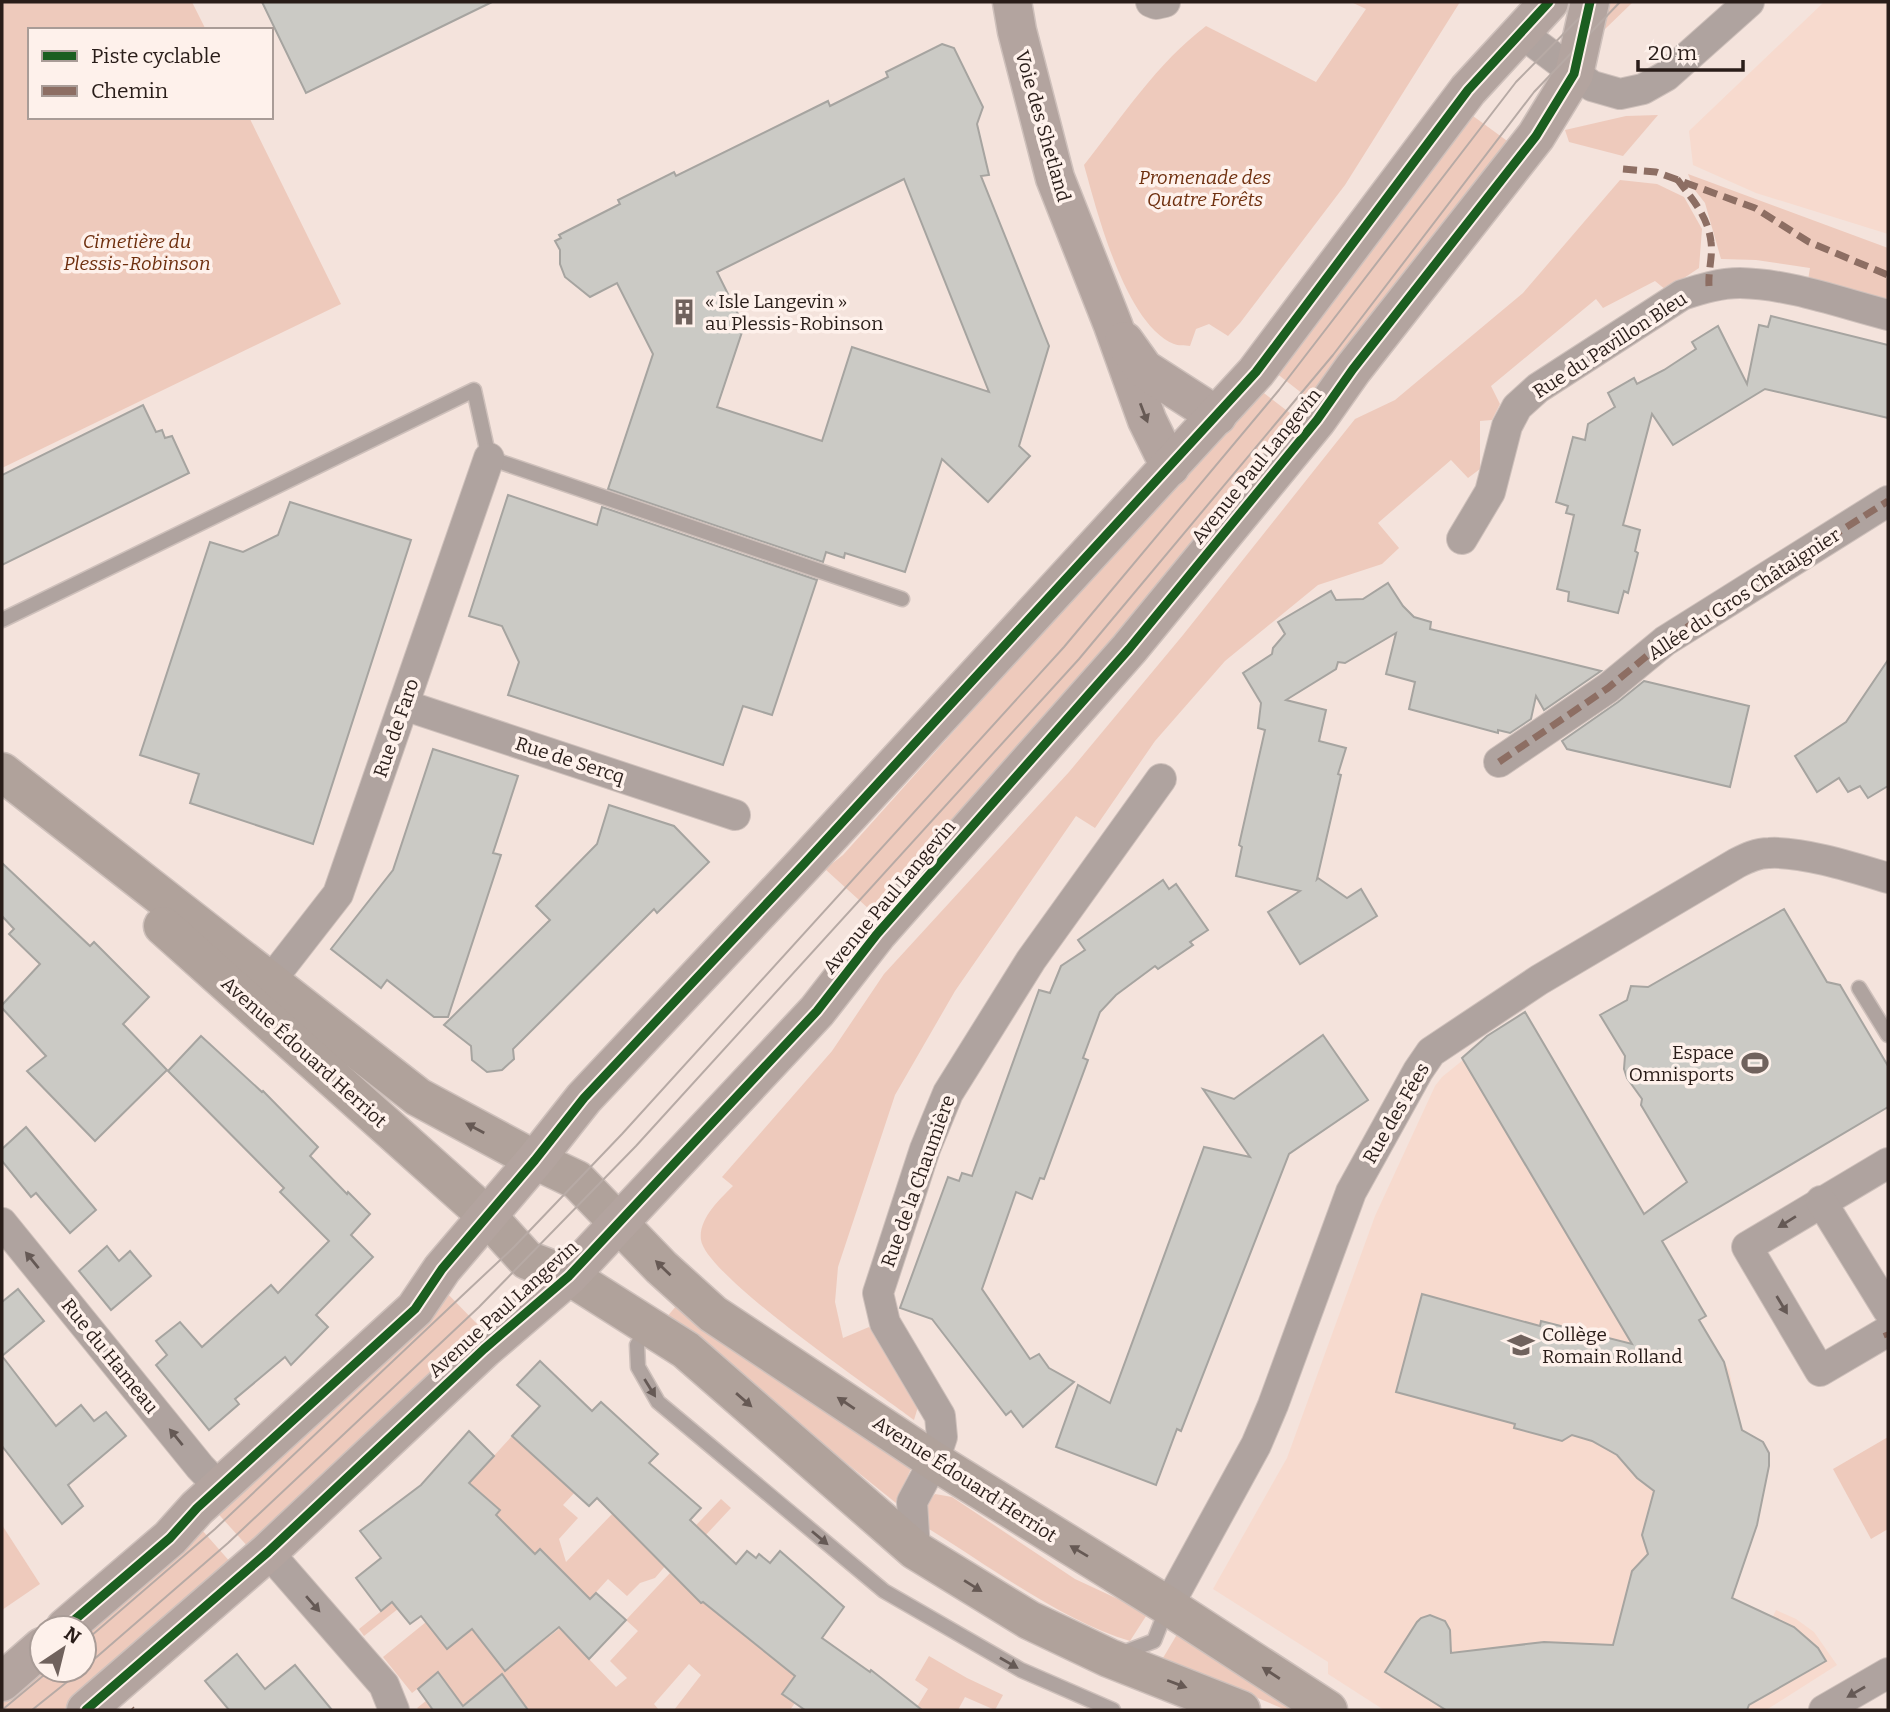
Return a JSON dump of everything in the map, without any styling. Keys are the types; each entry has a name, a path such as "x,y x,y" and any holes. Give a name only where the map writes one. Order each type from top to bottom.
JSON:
{"main road":[{"name":"Voie des Shetland","path":"1012,2 1055,178 1113,325 1147,421 1170,467"},
{"path":"81,1614 170,1538 197,1508 415,1309 442,1269 536,1160 584,1098 1256,372 1468,90 1549,2"},
{"name":"Avenue Paul Langevin","path":"86,1710 268,1552 474,1358 569,1276 817,1011 877,934 1129,649 1317,420 1353,369 1536,136 1574,74 1590,2"},
{"name":"Voie des Shetland","path":"1113,325 1144,369 1217,416"},
{"path":"4,1674 28,1657"}],"street":[{"path":"1151,2 1165,2"},
{"path":"1520,32 1592,86 1620,93 1643,89 1666,76 1749,2"},
{"name":"Rue du Pavillon Bleu","path":"1462,540 1490,492 1507,426 1517,407 1538,388 1682,295 1709,286 1739,283 1776,287 1888,315"},
{"name":"Rue de Faro","path":"271,980 338,894 489,458"},
{"name":"Allée du Gros Châtaignier","path":"1499,762 1608,688 1665,641 1888,501"},
{"name":"Rue de Sercq","path":"404,705 735,815"},
{"name":"Avenue Édouard Herriot","path":"2,772 418,1097 536,1160"},
{"name":"Rue de la Chaumière","path":"915,1550 912,1502 934,1461 942,1437 940,1416 885,1323 878,1293 925,1149 948,1093 1031,960 1161,779"},
{"name":"Avenue Édouard Herriot","path":"2,782 487,1216"},
{"name":"Rue des Fées","path":"1168,1606 1256,1445 1351,1192 1431,1052 1539,981 1737,863 1756,855 1788,853 1888,878"},
{"name":"Avenue Édouard Herriot","path":"121,889 145,900 230,970 246,978 271,980"},
{"path":"536,1160 577,1180 619,1224"},
{"path":"1821,1200 1888,1327 1820,1371 1747,1247 1821,1200 1888,1163"},
{"name":"Avenue Paul Langevin","path":"487,1216 527,1260 569,1276"},
{"name":"Rue du Hameau","path":"2,1223 200,1467 220,1488"},
{"name":"Avenue Édouard Herriot","path":"619,1224 713,1314 934,1461 1168,1606 1328,1710"},
{"path":"569,1276 686,1350 915,1550 1029,1620 1109,1658 1241,1710"},
{"path":"268,1552 384,1685 394,1710"},
{"path":"1824,1710 1888,1673"}],"lane":[{"path":"2,620 474,390 489,458 902,599"},
{"path":"1859,988 1888,1035"},
{"path":"649,1327 636,1345 638,1367 658,1402 884,1591 1021,1670 1113,1710"},
{"path":"1109,1658 1154,1640 1168,1606"}],"shaded area":[{"path":"1824,2 1888,2 1888,234 1756,193 1693,165 1689,131"},
{"name":"Collège Romain Rolland","path":"1525,1012 1706,1316 1699,1320 1729,1370 1742,1431 1762,1441 1770,1459 1757,1525 1709,1667 1756,1652 1776,1610 1796,1619 1814,1632 1837,1665 1766,1710 1384,1710 1328,1674 1328,1662 1213,1589 1287,1458 1375,1216 1435,1086 1487,1036"}],"green space":[{"name":"Cimetière du Plessis-Robinson","path":"2,2 192,2 205,28 28,28 28,119 250,119 341,304 2,468"},
{"name":"Promenade des Quatre Forêts","path":"1351,2 1460,2 1345,185 1240,323 1228,336 1209,324 1196,329 1190,346 1174,344 1157,332 1141,314 1127,291 1105,237 1084,165 1156,74 1206,26 1316,82 1366,9"},
{"path":"1610,2 1633,2 1603,31"},
{"path":"1658,115 1623,156 1569,142 1565,130 1626,116"},
{"path":"1473,116 1510,143 1317,405 1271,369"},
{"path":"1688,174 1888,248 1888,300 1808,280 1810,268 1756,260 1721,259 1705,203 1694,189"},
{"path":"1620,180 1657,184 1684,197 1702,229 1699,268 1666,290 1655,281 1603,308 1596,299 1491,386 1500,404 1492,420 1480,421 1480,469 1468,478 1451,460 1378,523 1399,548 1382,564 1318,585 1225,661 1155,741 1095,828 1076,816 955,991 895,1095 838,1267 835,1302 843,1338 869,1327 920,1400 914,1420 796,1333 731,1279 710,1257 701,1240 701,1232 706,1217 733,1186 722,1177 832,1051 884,974 1069,772 1183,635 1355,419 1395,400 1523,293"},
{"path":"1256,387 1303,423 881,920 825,869 843,855 1245,406"},
{"path":"442,1288 482,1329 250,1549 212,1507"},
{"path":"677,1305 913,1464 896,1503 666,1318"},
{"path":"512,1436 577,1490 563,1505 578,1518 559,1539 566,1562 613,1513 667,1564 655,1578 640,1583 627,1596 608,1579 570,1621 588,1658 616,1687 627,1678 610,1661 638,1631 626,1620 670,1573 701,1603 714,1589 796,1674 783,1694 795,1703 790,1710 674,1710 701,1675 689,1664 654,1704 659,1710 509,1710 501,1698 510,1690 500,1676 457,1710 419,1710 417,1708 446,1685 438,1673 412,1693 383,1657 426,1622 447,1649 448,1569 364,1636 359,1629 481,1531 500,1511 469,1483","holes":["524,1604 569,1621 505,1671 481,1640"]},
{"path":"1888,1437 1888,1529 1871,1539 1833,1469"},
{"path":"935,1494 952,1497 1075,1579 1148,1613 1130,1641 1079,1621 1053,1607 929,1529 924,1507"},
{"path":"721,1499 731,1508 674,1569 682,1540"},
{"path":"194,1521 232,1564 98,1681 98,1614"},
{"path":"2,1525 40,1584 2,1610"},
{"path":"1179,1631 1296,1710 1286,1710 1163,1658"},
{"path":"929,1656 1003,1695 995,1710 965,1697 958,1710 915,1710 928,1689 915,1680"},
{"path":"28,1678 28,1684 94,1684 63,1710 2,1710 2,1692"}],"building":[{"path":"262,2 492,2 306,93"},
{"name":"« Isle Langevin » au Plessis-Robinson","path":"942,44 954,48 983,107 977,124 989,175 981,176 1049,346 1019,446 1030,456 988,502 942,459 905,572 845,553 844,558 826,552 823,562 608,489 653,354 617,283 590,297 565,277 560,264 560,250 555,241 561,238 559,235 620,204 618,200 674,172 676,176 828,101 830,106 888,77 886,72","holes":["904,179 989,392 852,347 822,441 717,407 744,326 717,272"]},
{"path":"1771,316 1888,345 1888,418 1765,389 1673,445 1652,414 1623,525 1640,530 1635,551 1638,553 1628,593 1624,591 1618,613 1568,601 1569,592 1557,589 1574,515 1566,513 1568,506 1556,502 1573,437 1585,440 1588,424 1615,407 1608,393 1634,378 1637,384 1664,370 1696,349 1692,342 1718,326 1747,384 1759,325 1768,327"},
{"path":"143,405 156,432 162,430 165,438 172,436 189,473 2,565 2,475"},
{"path":"508,495 597,525 602,507 817,580 772,715 743,706 723,765 508,695 519,662 502,626 469,616"},
{"path":"290,502 411,540 313,844 190,803 199,774 140,755 210,542 243,552 278,535"},
{"path":"1388,583 1414,617 1431,622 1430,629 1601,671 1544,710 1536,696 1531,719 1510,733 1498,730 1498,733 1409,709 1415,682 1386,674 1396,633 1345,663 1338,662 1336,669 1286,700 1326,710 1319,741 1346,748 1338,774 1341,775 1317,879 1347,898 1361,889 1377,916 1300,964 1268,912 1300,891 1236,876 1242,847 1239,845 1265,730 1258,728 1261,703 1243,673 1272,654 1273,648 1285,634 1278,622 1331,591 1336,600 1363,599"},
{"path":"1888,660 1888,786 1868,798 1860,786 1848,792 1839,778 1817,792 1795,756 1846,722"},
{"path":"1644,681 1749,706 1730,787 1567,749 1562,741"},
{"path":"433,749 518,776 493,853 501,855 448,1017 434,1017 387,980 381,988 331,949 393,870"},
{"path":"609,805 674,826 709,862 657,913 654,909 513,1049 514,1059 502,1070 487,1072 472,1060 471,1046 444,1025 550,920 536,906 597,844"},
{"path":"2,863 90,946 94,942 149,997 123,1024 167,1070 95,1141 27,1071 46,1056 2,1008 40,964 9,934 14,929 2,916"},
{"path":"1163,880 1169,889 1176,884 1208,930 1190,942 1193,945 1158,969 1155,966 1116,995 1100,1012 1083,1058 1088,1060 1044,1179 1040,1178 1032,1199 1016,1192 982,1289 1030,1359 1039,1354 1049,1368 1074,1382 1023,1427 1011,1411 1006,1415 932,1319 900,1308 948,1177 959,1181 962,1173 972,1176 1039,990 1050,993 1061,966 1085,950 1078,940"},
{"path":"1784,909 1827,982 1840,985 1888,1066 1888,1107 1662,1241 1706,1316 1699,1320 1724,1362 1742,1430 1763,1442 1769,1453 1769,1466 1757,1525 1732,1598 1794,1627 1818,1648 1826,1661 1749,1705 1747,1710 1446,1710 1385,1672 1417,1622 1430,1615 1445,1621 1450,1630 1451,1653 1544,1642 1613,1645 1632,1571 1648,1554 1642,1535 1654,1491 1637,1478 1617,1455 1592,1441 1572,1435 1562,1441 1514,1428 1515,1424 1396,1392 1422,1294 1540,1326 1541,1321 1632,1344 1462,1058 1487,1036 1525,1012 1644,1214 1687,1182 1641,1105 1642,1099 1624,1069 1625,1056 1600,1015 1627,1000 1631,986 1648,987"},
{"path":"1323,1035 1368,1100 1289,1154 1181,1431 1177,1429 1156,1485 1056,1447 1078,1385 1110,1403 1204,1147 1250,1157 1203,1089 1234,1099"},
{"path":"201,1036 263,1091 318,1147 310,1156 370,1214 351,1235 373,1257 316,1315 328,1327 291,1365 285,1357 235,1399 239,1404 209,1430 156,1365 167,1355 156,1341 180,1322 202,1347 271,1285 278,1293 329,1241 280,1192 284,1188 168,1071"},
{"path":"26,1127 96,1210 70,1233 36,1193 31,1197 2,1161 2,1149"},
{"path":"107,1246 119,1261 130,1251 151,1276 111,1310 79,1271"},
{"path":"18,1289 44,1321 2,1356 2,1302"},
{"path":"2,1356 56,1426 81,1405 94,1421 106,1412 126,1436 68,1485 83,1506 62,1524 2,1446"},
{"path":"540,1361 592,1411 601,1402 658,1454 649,1463 701,1508 690,1520 736,1564 747,1551 756,1558 759,1554 770,1563 780,1551 844,1607 822,1638 870,1672 871,1670 922,1710 805,1710 782,1694 795,1676 701,1603 597,1498 589,1506 512,1436 540,1406 517,1385"},
{"path":"469,1431 494,1456 469,1483 500,1510 496,1515 535,1554 540,1549 590,1599 596,1593 626,1620 589,1659 559,1627 505,1671 472,1629 447,1649 421,1616 410,1624 392,1602 381,1611 356,1578 381,1558 360,1531 421,1485"},
{"path":"237,1654 265,1689 295,1665 332,1710 229,1710 205,1681"},
{"path":"438,1672 463,1706 502,1674 528,1710 433,1710 418,1689"}],"tram line":[{"path":"98,1630 215,1529 514,1247 622,1134 1064,647 1279,390 1516,82 1595,2"},
{"path":"98,1656 228,1543 479,1307 636,1146 1079,659 1333,355 1534,92 1620,2"},
{"path":"2,1710 33,1684"},
{"path":"32,1710 64,1684"}],"marked path":[{"path":"1623,169 1656,172 1755,208 1809,242 1888,275"},
{"path":"1677,179 1707,224 1711,247 1709,286"},
{"path":"1499,762 1608,688 1665,641 1888,501"},
{"path":"1886,1332 1888,1337"}],"cycle path":[{"path":"81,1614 170,1538 197,1508 415,1309 442,1269 584,1098 803,865 1256,372 1468,90 1549,2"},
{"path":"86,1710 268,1552 484,1349 569,1276 817,1011 877,934 1129,649 1317,420 1353,369 1536,136 1574,74 1590,2"}],"place":[{"name":"« Isle Langevin » au Plessis-Robinson","path":"684,312"},
{"name":"Espace Omnisports","path":"1755,1063"},
{"name":"Collège Romain Rolland","path":"1521,1345"}]}
